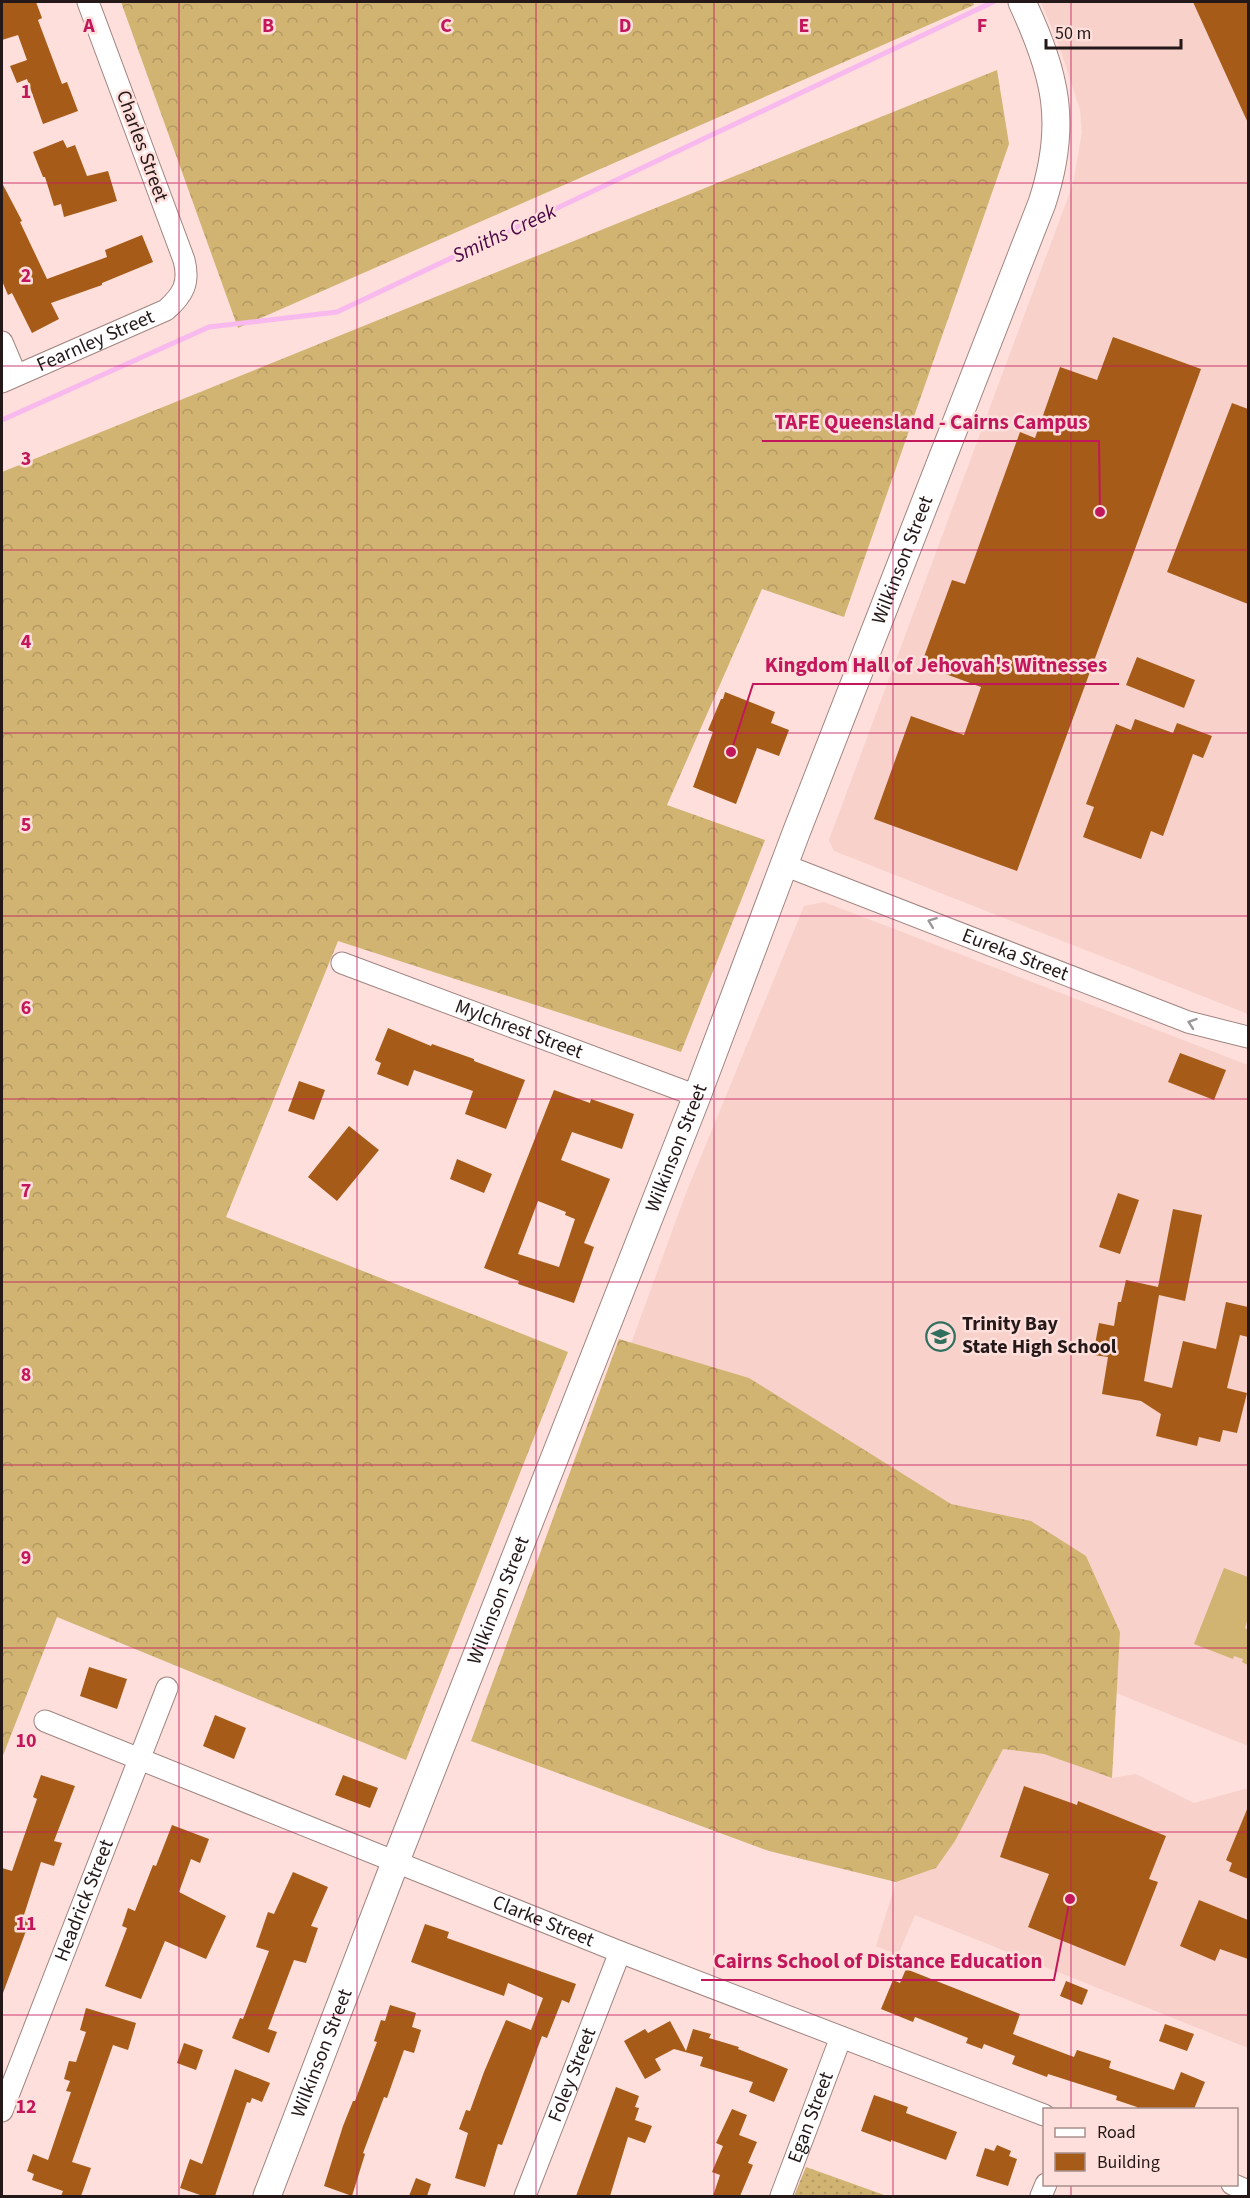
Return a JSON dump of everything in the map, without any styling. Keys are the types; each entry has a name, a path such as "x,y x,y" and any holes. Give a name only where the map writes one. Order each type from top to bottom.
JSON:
{"street":[{"name":"Charles Street","path":"88,2 184,260 187,279 184,292"},
{"name":"Wilkinson Street","path":"267,2196 1034,228 1054,163 1057,122 1054,93 1043,50 1022,2"},
{"name":"Fearnley Street","path":"9,378 166,310 184,292"},
{"path":"2,342 9,378"},
{"name":"Eureka Street","path":"784,865 1188,1022 1248,1037"},
{"name":"Mylchrest Street","path":"342,963 697,1096"},
{"name":"Headrick Street","path":"2,2111 167,1688"},
{"name":"Clarke Street","path":"45,1721 620,1952 1043,2115"},
{"name":"Foley Street","path":"525,2196 620,1952"},
{"name":"Egan Street","path":"781,2196 841,2037"}],"shaded area":[{"path":"1041,2 1248,2 1248,1014 834,851 829,840 1073,184 1082,132 1080,110 1060,48"},
{"name":"Trinity Bay State High School","path":"824,902 1248,1065 1248,1746 582,1478 686,1193 804,906"},
{"path":"1003,1748 1044,1754 1112,1778 1136,1774 1194,1803 1248,1788 1248,2048 915,1915 898,1955 876,1946 896,1882 936,1868 955,1841"}],"green space":[{"path":"121,2 973,2 974,5 238,328"},
{"path":"997,70 1009,144 844,617 762,589 667,805 765,840 681,1052 338,941 226,1217 568,1352 406,1760 57,1617 2,1758 2,472"},
{"path":"619,1339 749,1378 951,1504 1031,1521 1086,1556 1120,1632 1112,1778 1044,1754 1003,1749 955,1841 936,1868 896,1882 769,1851 471,1741"},
{"path":"1224,1568 1248,1577 1248,1618 1245,1628 1248,1630 1248,1665 1242,1662 1243,1659 1234,1656 1233,1659 1194,1644"},
{"path":"806,2167 887,2196 794,2196"}],"building":[{"path":"2,2 36,2 42,18 38,20 62,84 67,82 78,111 43,124 27,79 17,83 10,66 27,60 18,35 2,40"},
{"path":"1193,2 1248,2 1248,123"},
{"path":"63,140 67,148 75,145 87,176 108,171 117,201 64,217 61,204 54,206 45,177 43,177 33,152"},
{"path":"2,183 22,221 20,222 47,279 107,257 105,250 142,235 153,262 102,283 102,285 51,303 59,319 32,333 12,293 8,295 2,281"},
{"path":"1113,337 1201,369 1017,871 874,819 911,716 964,735 981,687 921,665 952,580 965,584 1020,432 1035,438 1060,367 1097,380"},
{"path":"1232,403 1248,409 1248,604 1167,572"},
{"path":"1137,657 1195,680 1184,708 1126,685"},
{"path":"725,692 775,712 771,723 789,730 779,756 757,748 736,804 693,787 713,732 708,730"},
{"path":"1135,719 1173,733 1177,723 1212,736 1203,758 1193,754 1163,836 1151,831 1141,859 1083,837 1094,807 1086,804 1116,724 1131,730"},
{"path":"388,1028 525,1080 506,1129 465,1114 473,1091 414,1070 408,1086 377,1074 381,1063 375,1060"},
{"path":"1180,1053 1226,1070 1214,1100 1168,1082"},
{"path":"299,1081 325,1090 314,1120 288,1111"},
{"path":"554,1090 590,1103 591,1099 634,1114 622,1149 572,1132 561,1160 610,1179 584,1243 594,1247 574,1303 518,1284 519,1281 484,1268","holes":["538,1201 566,1212 565,1215 575,1219 559,1267 518,1254"]},
{"path":"349,1126 379,1150 337,1201 308,1177"},
{"path":"457,1159 492,1174 484,1193 450,1179"},
{"path":"1118,1193 1139,1200 1120,1254 1099,1247"},
{"path":"1173,1209 1202,1215 1185,1301 1159,1295 1144,1381 1172,1388 1183,1341 1216,1349 1226,1302 1248,1307 1248,1337 1240,1335 1227,1388 1247,1393 1237,1433 1223,1430 1220,1442 1199,1437 1197,1446 1156,1436 1161,1414 1141,1401 1102,1394 1108,1357 1093,1355 1099,1323 1114,1326 1118,1302 1121,1302 1126,1280 1158,1287"},
{"path":"89,1667 127,1679 117,1709 80,1696"},
{"path":"215,1715 246,1728 234,1759 203,1746"},
{"path":"41,1775 75,1786 54,1841 62,1843 54,1866 41,1862 23,1918 30,1920 2,1993 2,1868 12,1871 37,1799 33,1797"},
{"path":"343,1775 378,1788 370,1808 335,1795"},
{"path":"1024,1786 1077,1805 1078,1801 1166,1836 1149,1879 1158,1882 1125,1966 1028,1927 1049,1874 1000,1857"},
{"path":"1248,1807 1248,1879 1229,1871 1232,1863 1226,1860"},
{"path":"172,1825 209,1839 200,1863 191,1859 179,1892 226,1916 206,1959 165,1941 141,1999 105,1986 127,1928 122,1926 128,1908 135,1911"},
{"path":"293,1872 328,1887 311,1926 318,1928 306,1963 294,1960 268,2029 277,2032 269,2053 232,2038 240,2018 243,2019 269,1951 256,1947 268,1912 274,1914"},
{"path":"1199,1900 1248,1920 1248,1959 1220,1949 1215,1961 1180,1946"},
{"path":"425,1924 449,1932 447,1938 576,1984 569,2003 562,2000 547,2038 542,2036 502,2145 498,2144 485,2187 455,2178 468,2133 459,2129 466,2110 470,2111 506,2020 531,2030 543,1998 508,1983 504,1996 411,1962"},
{"path":"906,1969 1020,2014 1013,2034 1074,2057 1077,2050 1111,2061 1109,2068 1174,2090 1181,2072 1205,2082 1194,2108 1136,2108 1116,2100 1117,2096 1048,2074 1047,2077 1012,2064 1015,2056 984,2044 982,2049 966,2043 968,2038 915,2017 913,2022 881,2009 893,1980 900,1983"},
{"path":"1066,1981 1088,1990 1082,2005 1060,1996"},
{"path":"390,2005 416,2013 412,2027 421,2030 414,2053 404,2050 387,2098 384,2097 363,2153 365,2154 352,2196 324,2186 343,2126 377,2042 374,2041 381,2020 385,2021"},
{"path":"86,2008 136,2023 128,2050 113,2045 72,2162 91,2168 81,2196 61,2196 63,2191 32,2180 34,2174 27,2171 33,2154 48,2160 71,2092 66,2091 70,2081 64,2079 69,2061 76,2062 86,2032 80,2030"},
{"path":"670,2021 686,2051 693,2029 711,2034 709,2038 739,2047 738,2049 788,2069 774,2102 749,2092 753,2082 700,2066 703,2057 674,2049 655,2059 661,2070 645,2079 624,2041 645,2029 648,2033"},
{"path":"1165,2024 1194,2034 1187,2051 1159,2041"},
{"path":"184,2043 203,2050 196,2070 177,2063"},
{"path":"235,2069 270,2083 262,2102 252,2098 250,2103 247,2102 215,2196 203,2196 180,2188 190,2159 202,2164"},
{"path":"616,2087 639,2096 635,2107 639,2108 635,2120 652,2126 645,2143 628,2137 610,2196 576,2196"},
{"path":"874,2095 908,2107 906,2113 957,2132 946,2160 861,2131"},
{"path":"732,2109 747,2115 739,2135 757,2142 748,2163 753,2165 740,2196 713,2196 720,2175 712,2172 723,2146 716,2143"},
{"path":"997,2145 1011,2151 1009,2156 1017,2159 1008,2186 976,2176 985,2148 994,2151"},
{"path":"416,2178 431,2184 427,2196 409,2196"}],"waterway":[{"name":"Smiths Creek","path":"2,420 209,327 337,312 993,2"}],"place":[{"name":"TAFE Queensland - Cairns Campus","path":"1100,512"},
{"name":"Kingdom Hall of Jehovah's Witnesses","path":"731,752"},
{"name":"Trinity Bay State High School","path":"941,1336"},
{"name":"Cairns School of Distance Education","path":"1070,1899"}]}
